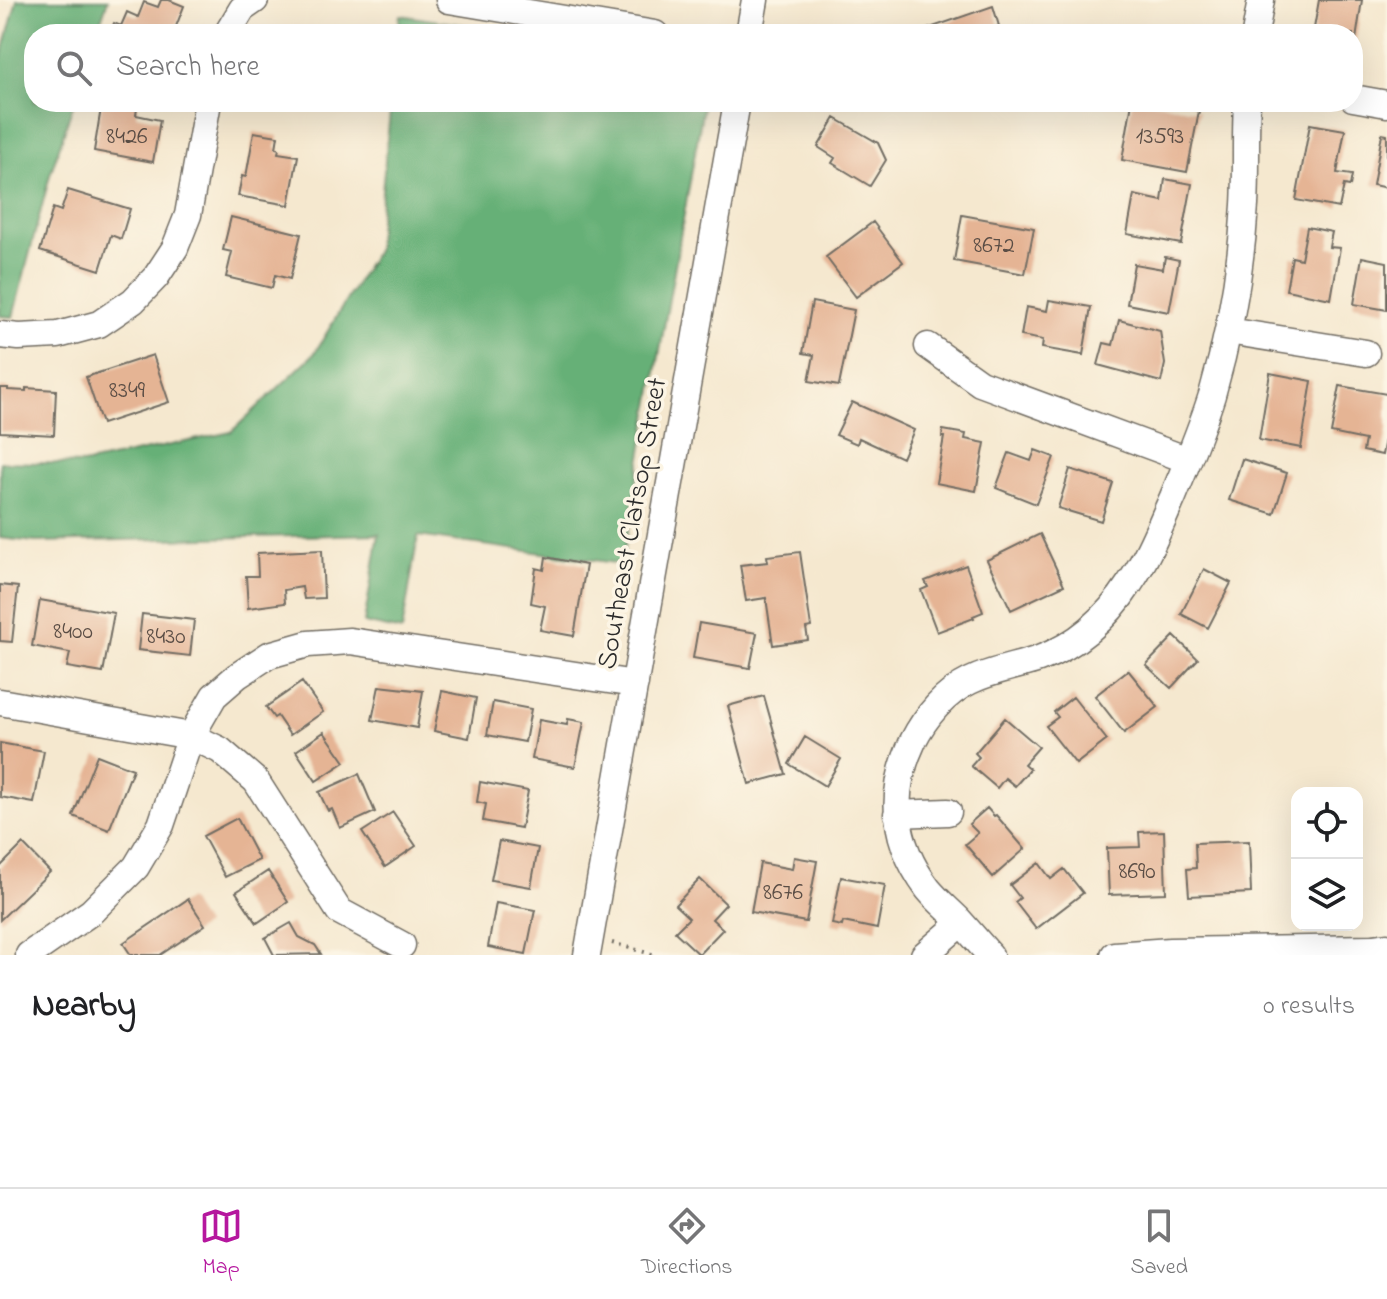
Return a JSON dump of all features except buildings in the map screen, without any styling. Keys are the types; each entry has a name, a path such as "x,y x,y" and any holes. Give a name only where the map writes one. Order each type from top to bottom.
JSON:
{"street":[{"path":"233,24 242,9 255,0"},
{"path":"449,0 558,9 616,24"},
{"path":"751,24 755,0"},
{"path":"1257,24 1261,0"},
{"path":"1363,100 1387,104"},
{"path":"0,335 58,335 99,324 133,301 156,277 175,248 188,215 206,112"},
{"name":"Southeast Clatsop Street","path":"587,955 735,112"},
{"path":"990,955 929,890 903,842 897,814 898,782 905,758 920,726 944,699 968,682 996,670 1039,659 1074,642 1104,617 1130,583 1154,541 1211,397 1228,331 1245,203 1247,112"},
{"path":"1228,331 1366,353"},
{"path":"928,346 980,383 1188,460"},
{"path":"29,955 91,912 136,867 161,825 191,736 214,696 269,655 308,644 350,641 635,684"},
{"path":"0,702 191,736 220,750 256,781 339,911 402,945"},
{"path":"897,814 948,812"},
{"path":"924,955 961,923"},
{"path":"1114,955 1387,946"}],"path":[{"path":"618,944 655,955"}],"green space":[{"path":"17,0 108,0 100,24 24,24 24,112 71,112 50,175 13,317 0,316 0,63"},
{"path":"400,15 458,24 399,24"},
{"path":"390,112 702,112 622,564 418,536 402,631 364,623 379,534 36,542 0,538 0,462 83,464 231,432 314,354 376,251"}]}
